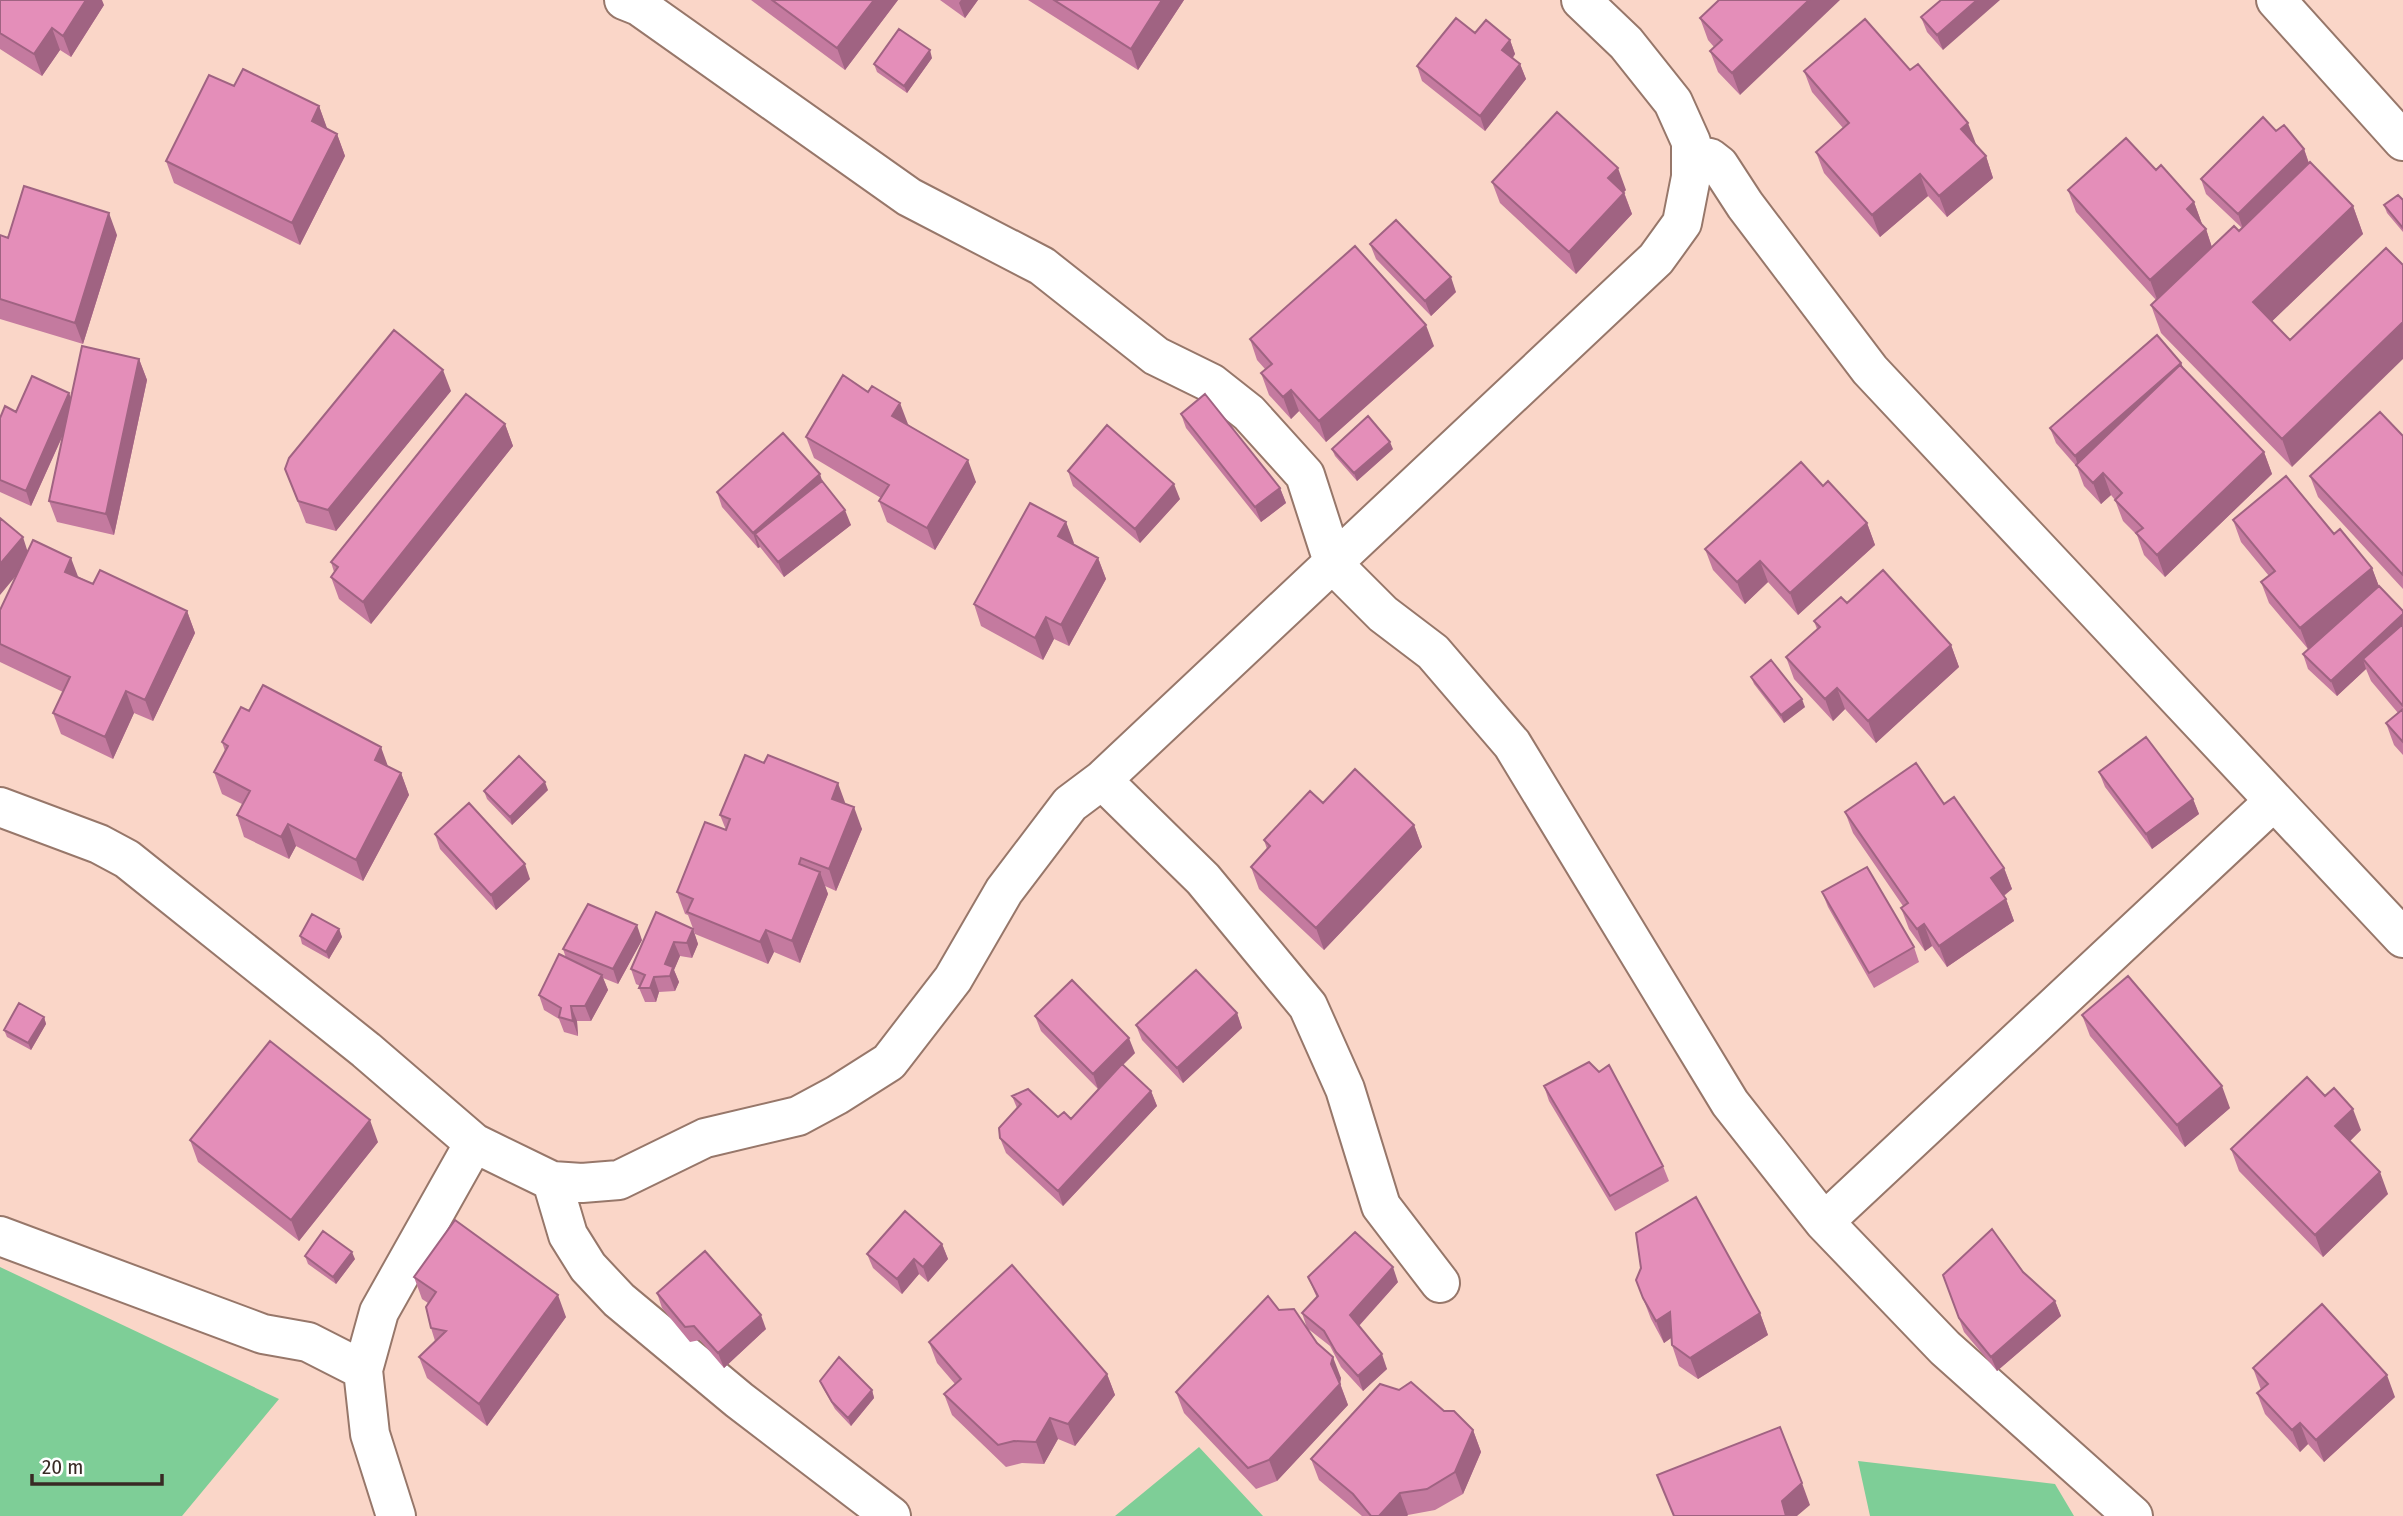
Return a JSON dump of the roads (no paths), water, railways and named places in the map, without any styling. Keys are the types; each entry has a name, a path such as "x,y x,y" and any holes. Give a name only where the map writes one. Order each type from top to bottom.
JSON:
{"street":[{"path":"624,0 639,6 909,197 1042,266 1156,356 1211,383 1249,413 1305,475 1334,565 1383,614 1433,652 1512,744 1730,1103 1824,1222 1945,1348 2133,1516"},
{"path":"0,807 99,844 127,859 366,1050 474,1143 552,1181 582,1183 619,1180 705,1138 798,1116 889,1062 953,979 1004,891 1070,804 1102,780 1334,565 1496,408 1656,259 1682,223 1691,177 1691,142 1673,102 1626,43 1581,0"},
{"path":"2276,0 2403,141"},
{"path":"1691,155 1710,158 1719,165 1745,205 1870,370 2403,938"},
{"path":"1102,780 1203,879 1308,1006 1345,1089 1381,1206 1440,1283"},
{"path":"1824,1222 2274,801"},
{"path":"396,1516 370,1434 363,1370 379,1312 474,1143"},
{"path":"552,1181 568,1235 588,1267 620,1300 739,1400 891,1516"},
{"path":"0,1236 263,1334 308,1342 363,1370"}]}
